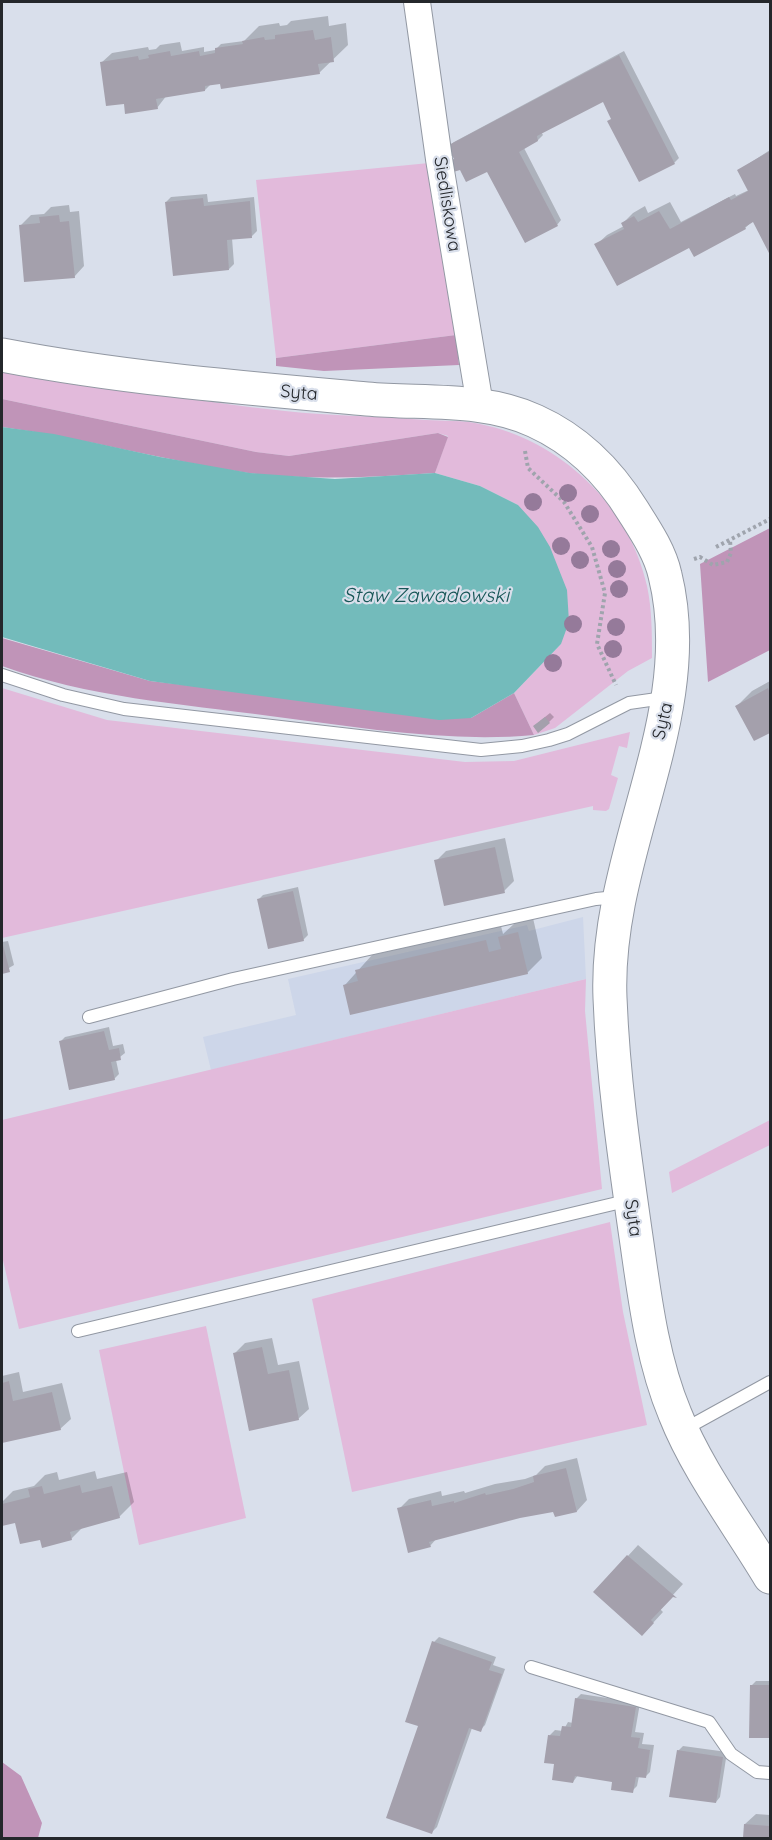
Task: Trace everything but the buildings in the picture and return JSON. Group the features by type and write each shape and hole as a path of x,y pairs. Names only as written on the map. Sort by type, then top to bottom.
{"street":[{"name":"Siedliskowa","path":"417,2 439,159 480,405"},
{"name":"Syta","path":"2,356 44,364 210,385 392,401 480,405 537,422 584,450 618,488 647,533 664,571 674,623 673,664 668,698 617,897 611,947 610,993 614,1063 631,1200 655,1345 670,1400 682,1430 771,1577"}],"lane":[{"path":"2,675 63,695 123,709 481,750 522,746 549,740 568,734 628,703 668,698"},
{"path":"88,1017 233,980 585,901 617,897"},
{"path":"78,1331 631,1200"},
{"path":"682,1430 771,1382"},
{"path":"531,1667 709,1722 731,1754 757,1772 771,1773"}],"path":[{"path":"525,447 528,468 564,502 592,547 605,593 597,644 614,681"},
{"path":"716,547 771,519"},
{"path":"685,563 700,557 713,565 727,562 731,554 730,540"}],"shaded area":[{"path":"429,163 456,335 276,358 256,180"},
{"path":"456,335 459,365 324,371 276,366 276,358"},
{"path":"2,368 249,407 320,414 467,422 509,432 564,461 608,504 625,529 638,557 647,586 651,613 652,658 628,671 555,728 534,735 514,693 561,644 518,505 480,486 435,473 448,436 438,433 289,456 256,452 2,399"},
{"path":"2,399 256,452 289,456 438,433 448,437 435,473 342,478 248,473 2,427"},
{"path":"770,528 770,650 708,682 700,564"},
{"path":"2,638 150,681 471,718 514,693 534,735 468,737 402,733 101,692 34,677 2,666"},
{"path":"2,688 107,720 465,762 514,761 630,732 627,748 619,746 611,775 618,778 609,809 606,811 593,810 593,806 2,938"},
{"path":"583,917 586,979 211,1070 203,1037 296,1015 288,979 527,925 529,931"},
{"path":"586,979 585,1011 602,1189 19,1329 2,1256 2,1120"},
{"path":"770,1120 770,1145 672,1193 669,1172"},
{"path":"610,1222 623,1312 647,1425 352,1492 312,1299"},
{"path":"206,1326 246,1518 139,1545 99,1350"},
{"path":"2,1762 21,1776 42,1823 38,1838 2,1838"}],"water":[{"name":"Staw Zawadowski","path":"2,427 54,434 160,457 250,473 335,479 435,473 480,486 518,505 538,527 550,547 567,590 569,622 561,644 514,693 471,718 439,720 150,681 2,637"}]}
